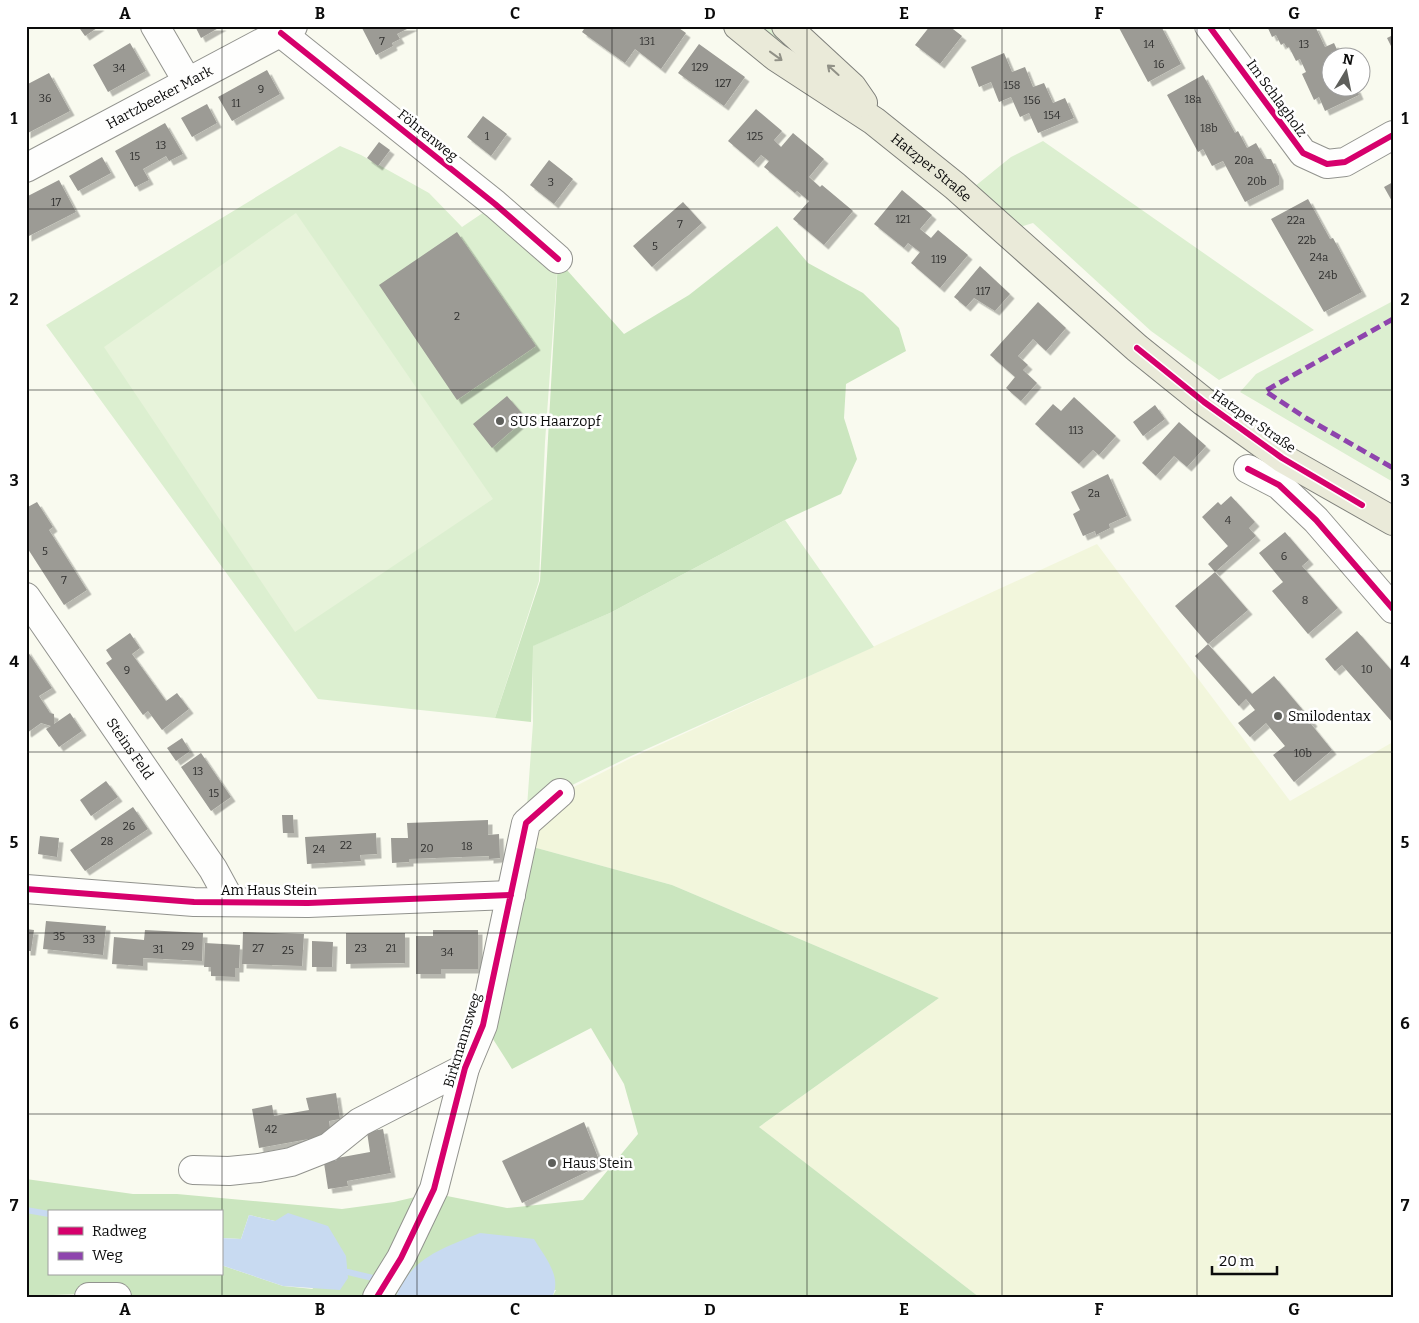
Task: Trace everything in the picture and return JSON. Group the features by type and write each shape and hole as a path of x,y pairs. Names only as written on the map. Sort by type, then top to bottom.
{"main road":[{"name":"Hatzper Straße","path":"738,26 776,57 874,121 955,186 1137,348 1204,402 1282,458 1393,521"},
{"name":"Hatzper Straße","path":"786,26 852,87 874,121"}],"street":[{"path":"155,26 187,81"},
{"name":"Im Schlagholz","path":"1210,26 1302,153 1327,164 1345,162 1393,135"},
{"name":"Hartzbeeker Mark","path":"26,168 187,81 287,30"},
{"name":"Föhrenweg","path":"287,30 558,259"},
{"path":"1248,469 1278,486 1316,520 1393,608"},
{"name":"Steins Feld","path":"26,597 213,869 230,902"},
{"name":"Birkmannsweg","path":"377,1297 405,1249 434,1189 465,1068 483,1025 526,822 560,793"},
{"name":"Am Haus Stein","path":"26,888 131,898 308,904 511,895"},
{"name":"Birkmannsweg","path":"192,1170 244,1170 298,1159 329,1147 360,1122 465,1068"},
{"path":"89,1297 116,1297"}],"green space":[{"path":"758,26 773,26 802,58"},
{"path":"1043,141 1314,330 1219,380 1151,331 1033,223 1020,227 974,187 1011,157"},
{"path":"340,146 361,155 429,193 462,227 493,206 558,259 545,442 539,581 495,718 318,699 46,325"},
{"path":"296,213 493,499 295,632 104,347"},
{"path":"777,226 808,263 863,293 899,328 906,351 846,384 844,418 857,459 841,494 785,520 610,613 533,646 531,722 495,718 540,581 558,260 624,334 689,295"},
{"path":"1393,301 1393,482 1240,392 1256,374"},
{"path":"785,520 874,647 631,756 558,792 526,821 533,723 532,646 610,613"},
{"path":"1097,544 1290,801 1393,742 1393,1297 979,1297 759,1127 939,998 672,885 522,844 560,794 631,758"},
{"path":"522,844 672,885 939,998 759,1127 979,1297 552,1297 556,1290 401,1284 396,1297 129,1297 107,1293 26,1296 26,1179 133,1194 177,1194 342,1209 394,1202 432,1193 507,1208 583,1200 638,1134 624,1084 591,1028 512,1069 484,1025"}],"water":[{"path":"288,1213 328,1226 346,1256 348,1278 340,1290 283,1286 222,1265 222,1238 241,1239 249,1215 275,1221"},
{"path":"480,1233 534,1239 554,1274 555,1289 552,1297 396,1297 402,1283 420,1263 442,1249"}],"building":[{"path":"78,26 100,26 85,36"},
{"path":"195,26 222,26 201,38"},
{"path":"361,26 413,26 397,34 400,39 392,43 393,46 376,55"},
{"path":"586,26 676,26 686,33 661,69 635,49 625,63 582,32"},
{"path":"930,26 949,26 962,36 940,64 915,45"},
{"path":"1118,26 1161,26 1181,64 1148,82"},
{"path":"1267,26 1315,26 1325,47 1334,43 1336,48 1322,48 1322,98 1353,98 1325,111 1319,97 1314,100 1302,74 1306,72 1300,59 1296,61 1289,47 1287,48 1284,43 1281,45 1276,35 1272,37"},
{"path":"1393,35 1393,50 1387,38"},
{"path":"130,43 146,71 108,92 93,65"},
{"path":"699,44 745,77 724,106 678,73"},
{"path":"1004,53 1012,72 1025,67 1033,87 1044,83 1053,103 1065,98 1074,118 1038,133 1029,113 1020,117 1011,97 999,102 991,82 979,87 971,67"},
{"path":"267,70 280,94 232,121 218,97"},
{"path":"49,73 70,111 26,134 26,85"},
{"path":"1203,75 1235,133 1238,131 1247,148 1256,143 1265,159 1271,159 1279,176 1279,185 1245,202 1223,161 1212,166 1203,149 1198,152 1167,95"},
{"path":"207,104 217,123 192,137 181,118"},
{"path":"756,109 782,131 774,140 781,147 793,133 824,159 809,177 820,187 822,185 853,211 824,245 793,219 809,201 797,191 795,193 764,167 769,161 761,155 754,163 728,141"},
{"path":"483,116 507,134 491,156 467,137"},
{"path":"165,123 183,154 169,161 166,156 143,169 149,180 135,187 115,151"},
{"path":"379,142 390,150 378,166 367,158"},
{"path":"102,157 111,173 78,191 69,176"},
{"path":"549,160 573,179 554,204 530,185"},
{"path":"59,180 76,212 27,237 26,197"},
{"path":"1393,182 1393,203 1384,187"},
{"path":"902,190 932,215 920,229 931,238 938,230 968,255 940,288 911,263 920,252 908,243 904,248 874,224"},
{"path":"1308,199 1330,239 1333,238 1362,292 1324,312 1271,219"},
{"path":"683,202 702,223 652,267 633,246"},
{"path":"457,232 536,346 457,400 379,285"},
{"path":"980,266 1010,294 995,311 974,298 966,307 954,297"},
{"path":"1038,302 1066,328 1046,351 1033,339 1018,356 1028,365 1023,370 1037,383 1021,401 1006,388 1015,377 990,355"},
{"name":"SUS Haarzopf","path":"507,396 526,418 492,448 473,424"},
{"path":"1074,397 1116,436 1099,455 1093,450 1079,464 1035,424 1053,404 1061,411"},
{"path":"1155,405 1165,419 1143,436 1133,422"},
{"path":"1179,422 1206,446 1187,467 1174,456 1156,476 1142,463"},
{"path":"1108,474 1127,516 1109,524 1110,528 1096,535 1095,531 1083,536 1073,514 1080,510 1071,492"},
{"path":"1231,496 1255,522 1249,528 1256,536 1215,572 1208,564 1228,546 1202,517 1218,502 1221,505"},
{"path":"37,502 53,527 49,530 87,590 64,605 26,546 29,542 26,538 26,508"},
{"path":"1285,532 1309,560 1302,566 1338,608 1308,634 1272,591 1283,582 1259,553"},
{"path":"1215,572 1248,610 1208,644 1175,606"},
{"path":"1357,631 1393,672 1393,723 1342,665 1335,671 1325,659"},
{"path":"130,633 140,648 132,654 166,701 177,693 189,709 162,730 148,711 143,715 106,663 112,659 106,650"},
{"path":"1208,644 1252,694 1274,676 1313,722 1311,724 1332,750 1294,782 1273,755 1285,746 1266,723 1250,737 1238,723 1255,710 1246,699 1239,706 1195,656"},
{"path":"26,649 52,688 39,696 50,713 54,714 54,724 70,713 82,731 59,747 46,729 51,726 41,723 27,733 26,731"},
{"path":"182,738 190,751 176,761 167,748"},
{"path":"201,753 231,797 211,811 181,767"},
{"path":"106,781 118,797 91,816 80,800"},
{"path":"133,807 148,829 85,871 70,850"},
{"path":"282,815 293,815 294,833 283,833"},
{"path":"488,820 488,835 499,834 500,858 489,859 489,856 409,859 409,862 392,863 391,838 408,838 407,823"},
{"path":"376,833 377,854 360,855 361,861 307,864 305,837"},
{"path":"40,836 59,838 57,857 38,854"},
{"path":"46,921 106,926 103,955 43,949"},
{"path":"26,929 34,930 31,951 26,951"},
{"path":"145,930 203,933 202,961 143,958 143,966 112,964 114,937 144,940"},
{"path":"433,930 478,930 478,969 441,969 441,974 416,974 416,936 433,936"},
{"path":"243,932 304,934 302,966 242,964"},
{"path":"346,933 405,933 405,963 346,964"},
{"path":"312,941 333,942 332,967 312,967"},
{"path":"205,943 240,945 239,968 235,968 235,977 211,976 211,967 204,967"},
{"path":"336,1093 340,1119 329,1121 331,1135 259,1148 252,1109 272,1105 274,1116 309,1110 306,1098"},
{"name":"Haus Stein","path":"584,1122 601,1165 522,1203 502,1161"},
{"path":"383,1129 391,1173 347,1181 348,1186 328,1189 324,1163 337,1160 337,1158 370,1152 367,1132"}],"waterway":[{"path":"26,1210 48,1214"},
{"path":"348,1272 377,1279"}],"marked path":[{"path":"1393,319 1265,391 1306,418 1393,468"}],"cycle path":[{"path":"1209,26 1303,153 1327,164 1345,162 1393,135"},
{"path":"281,33 495,204 558,259"},
{"path":"1137,348 1204,402 1282,458 1362,505"},
{"path":"1248,469 1279,485 1316,520 1393,609"},
{"path":"377,1297 401,1258 434,1189 465,1068 483,1025 526,823 560,793"},
{"path":"26,889 194,902 308,903 511,895"}],"place":[{"name":"SUS Haarzopf","path":"500,421"},
{"name":"Smilodentax","path":"1278,716"},
{"name":"Haus Stein","path":"552,1163"}]}
